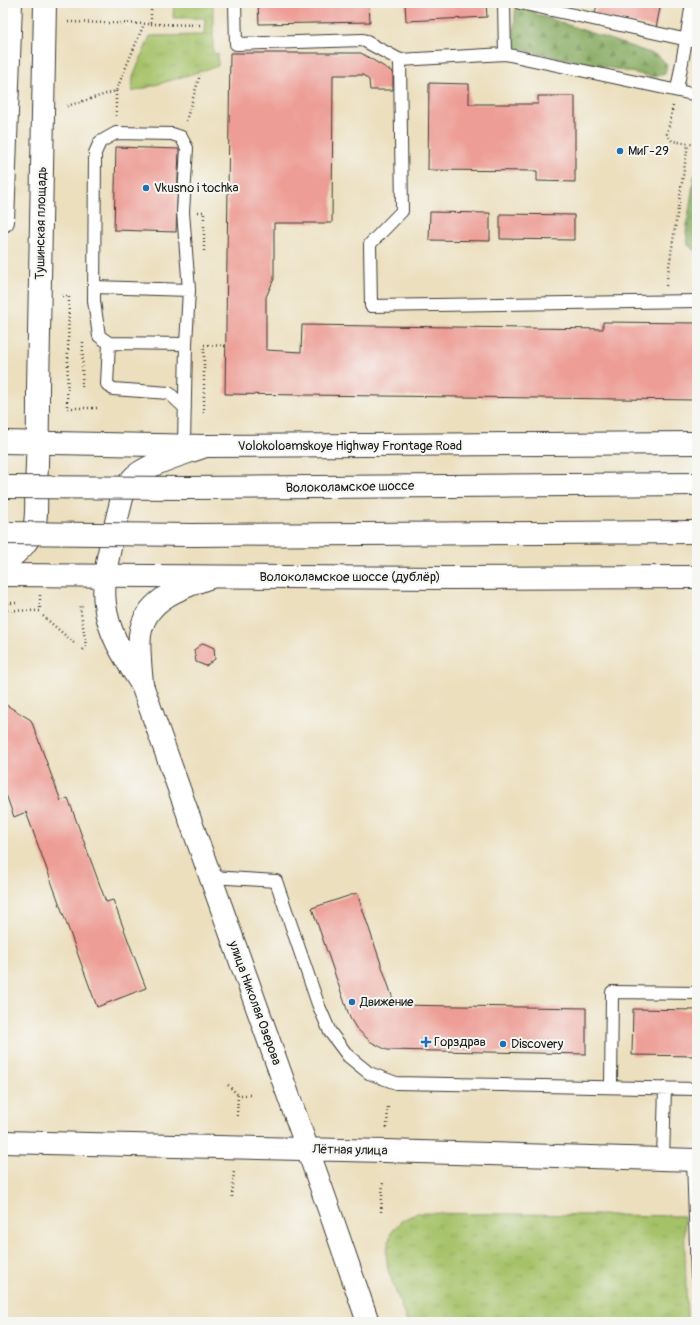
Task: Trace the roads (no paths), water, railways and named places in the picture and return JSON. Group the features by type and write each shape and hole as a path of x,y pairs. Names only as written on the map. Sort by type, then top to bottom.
{"street":[{"path":"3,221 11,3"},
{"name":"Тушинская площадь","path":"3,562 21,548 30,536 35,523 38,442 45,3"},
{"name":"Volokoloamskoye Highway Frontage Road","path":"3,442 195,446 697,443"},
{"name":"улица Николая Озерова","path":"195,446 140,473 131,480 125,490 105,576 104,604 114,638 123,656 142,684 368,1322"},
{"name":"Волоколамское шоссе","path":"3,487 196,488 697,484"},
{"path":"3,534 201,535 697,532"},
{"name":"Волоколамское шоссе (дублёр)","path":"3,575 447,578 697,577"},
{"name":"улица Николая Озерова","path":"142,684 140,636 142,626 152,608 164,596 214,576"},
{"name":"Лётная улица","path":"3,1142 695,1160"}],"lane":[{"path":"235,3 236,44 363,40 400,60 505,54 697,94"},
{"path":"504,3 505,54"},
{"path":"520,3 692,41"},
{"path":"677,90 692,41 692,3"},
{"path":"400,60 402,211 370,244 371,306 697,301"},
{"path":"186,344 109,343 99,336 94,301 94,153 100,142 116,133 172,134 181,137 187,148 183,212 189,290 185,408 195,446"},
{"path":"94,288 189,290"},
{"path":"109,343 107,384 113,389 169,393 185,408"},
{"path":"210,878 276,882 318,1004 330,1032 348,1056 369,1073 396,1083 697,1089"},
{"path":"610,1087 612,992 697,994"},
{"path":"663,1159 665,1088"},
{"path":"695,1160 697,1276"}],"place":[{"name":"МиГ-29","path":"620,151"},
{"name":"Vkusno i tochka","path":"146,188"},
{"name":"Движение","path":"352,1002"},
{"name":"Горздрав","path":"426,1042"},
{"name":"Discovery","path":"503,1044"}]}
